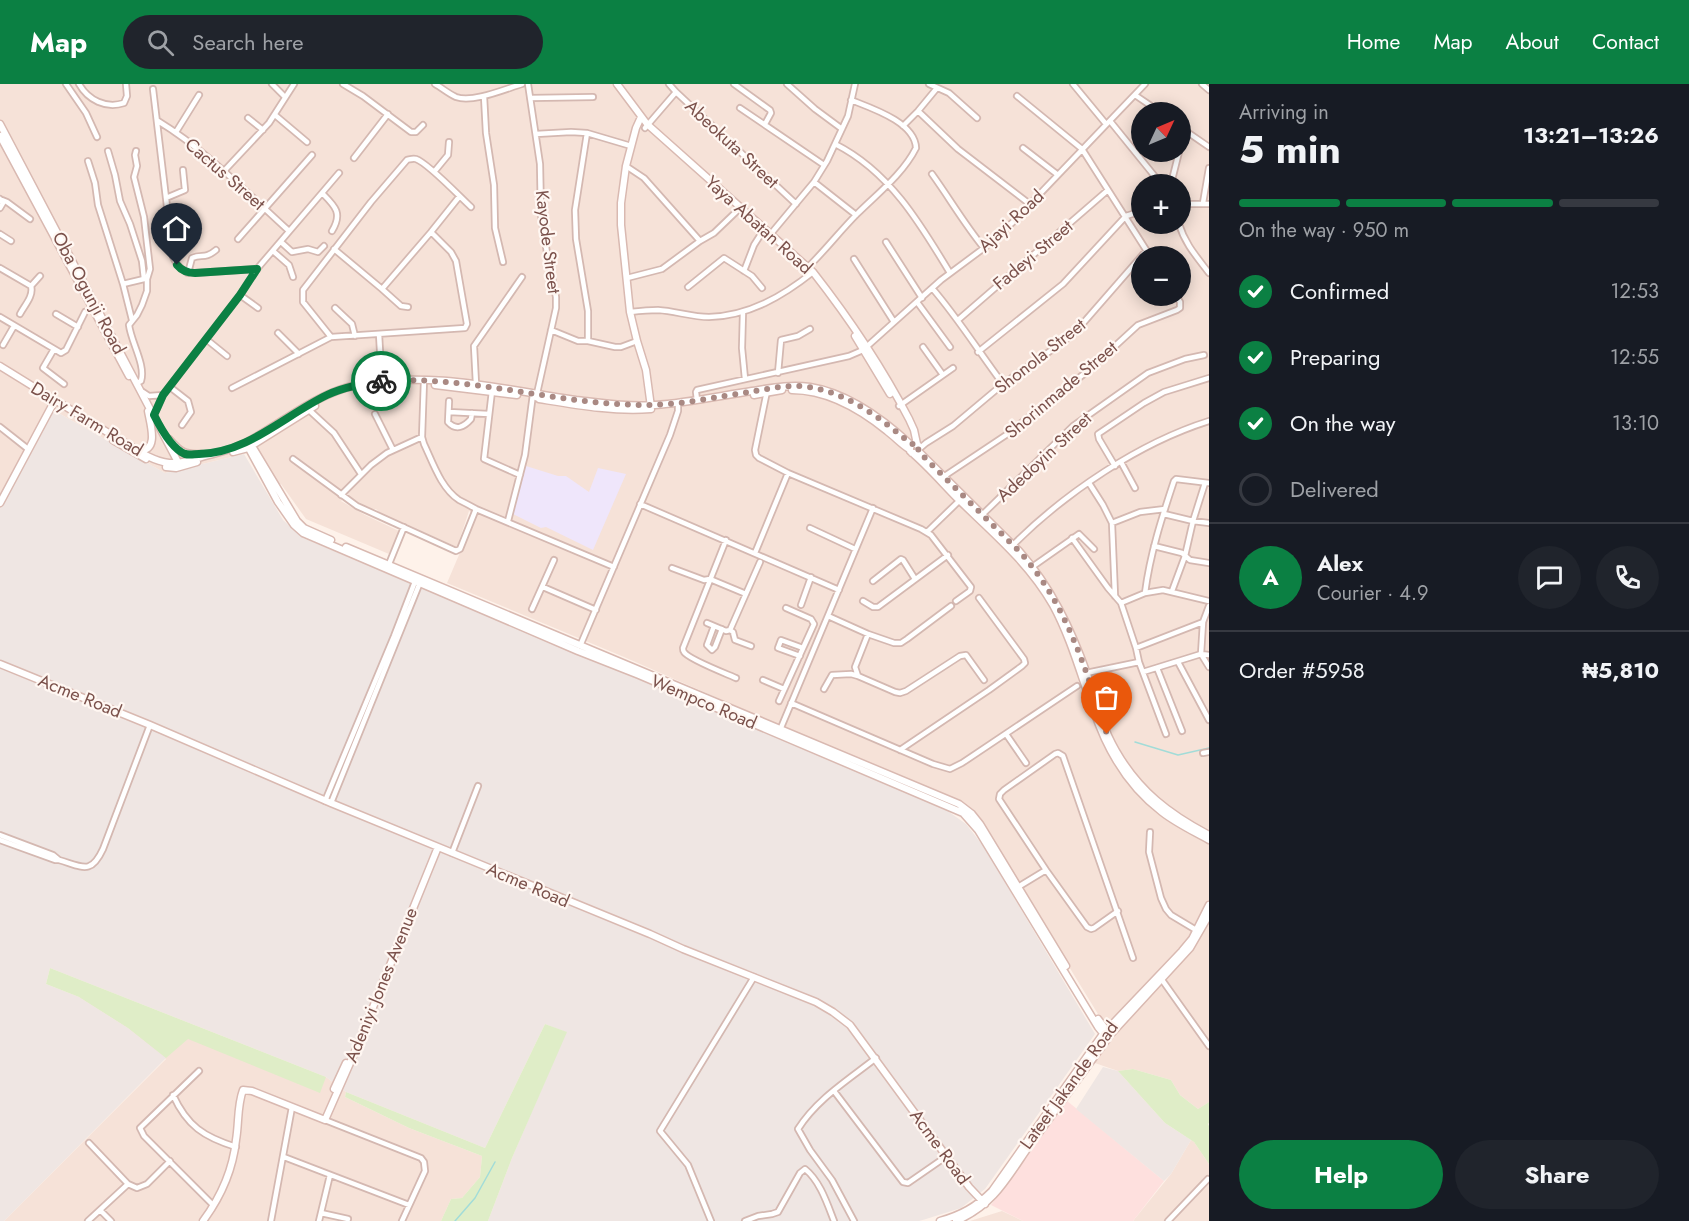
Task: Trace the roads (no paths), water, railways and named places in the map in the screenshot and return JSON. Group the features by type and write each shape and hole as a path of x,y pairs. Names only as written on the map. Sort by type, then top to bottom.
{"main road":[{"name":"Yaya Abatan Road","path":"615,84 646,126 738,210 770,235"},
{"path":"640,119 626,166 621,203 621,225 630,312 646,370 651,407"},
{"name":"Oba Ogunji Road","path":"0,124 3,140 163,432 177,465"},
{"name":"Yaya Abatan Road","path":"646,126 809,270 865,349 881,381 900,406 915,447"},
{"name":"Dairy Farm Road","path":"0,368 151,458 177,465"},
{"path":"177,465 249,444 298,410 326,395 356,385 424,382 476,384 535,396"},
{"path":"424,382 606,404 651,407 796,386 808,386 833,393 853,402 915,447 1032,567 1060,613 1086,673 1107,734 1131,774 1164,808 1209,835"},
{"path":"177,465 249,444 308,409 348,391 382,383"},
{"name":"Oba Ogunji Road","path":"135,384 141,391 177,465"},
{"path":"679,404 767,391"},
{"path":"0,500 54,401"},
{"name":"Dairy Farm Road","path":"54,401 134,453 163,466 177,465"},
{"path":"138,450 143,451 151,445 153,438 151,413"},
{"path":"163,432 185,454 210,454"},
{"name":"Wempco Road","path":"249,444 290,512 304,528 389,564 418,579"},
{"name":"Wempco Road","path":"249,444 278,502 294,525 303,533 418,579 639,675 779,731 963,813 995,852 1018,887 1107,1034"},
{"path":"915,447 960,500 1024,564 1060,613 1103,736 1119,765 1142,795 1161,812 1209,840"},
{"name":"Acme Road","path":"0,664 150,724 328,802 691,953 816,1002 850,1025 969,1187 984,1202"},
{"name":"Adeniyi Jones Avenue","path":"323,1120 354,1054 436,846"},
{"name":"Wempco Road","path":"995,852 1107,1034"},
{"name":"Lateef Jakande Road","path":"941,1221 955,1217 984,1202 1107,1034 1182,951 1197,930 1209,905"},
{"name":"Lateef Jakande Road","path":"1107,1034 1113,1023 1190,948 1209,915"},
{"path":"1100,1022 1113,1023"},
{"path":"203,1221 223,1188 236,1147 239,1101 243,1090 252,1091 323,1120"},
{"path":"969,1187 977,1207"},
{"name":"Lateef Jakande Road","path":"957,1221 973,1214 977,1207"}],"street":[{"path":"66,84 86,112 97,137"},
{"path":"79,84 85,94 95,100 117,105 124,103 128,96 126,84"},
{"path":"272,84 285,97"},
{"path":"225,170 275,115 294,84"},
{"path":"343,84 411,132 416,132 423,125"},
{"path":"435,84 455,97 467,98 484,96 522,84"},
{"name":"Kayode Street","path":"508,521 525,455 535,396 556,308 541,215 540,164 528,84"},
{"name":"Abeokuta Street","path":"669,84 795,204"},
{"path":"734,84 770,110 771,113 765,124"},
{"path":"788,84 842,129"},
{"path":"770,235 814,182 824,165 848,116 855,84"},
{"path":"929,84 956,98 977,118"},
{"path":"1073,84 1131,148"},
{"name":"Ajayi Road","path":"865,349 932,288 984,249 1031,205 1145,84"},
{"path":"1202,84 1209,90"},
{"path":"903,126 937,88"},
{"path":"153,89 173,257 181,270 188,273 257,269"},
{"path":"646,126 675,92"},
{"path":"1135,94 1146,102"},
{"path":"176,132 199,95"},
{"path":"484,96 486,133 494,185 495,228 503,262"},
{"path":"1017,96 1082,149 1143,246"},
{"path":"530,98 593,97"},
{"path":"630,312 657,310 708,317 743,312 783,294 809,270 856,215 907,163 916,148 915,140 903,126 882,113 851,100"},
{"path":"740,108 824,165"},
{"path":"918,111 958,149 1031,205"},
{"path":"354,158 388,114"},
{"path":"275,115 307,142"},
{"path":"248,118 263,129"},
{"name":"Cactus Street","path":"158,122 176,132 225,170 289,231"},
{"path":"536,134 571,132 587,134 631,146"},
{"path":"587,134 575,210 576,239 588,311 588,341"},
{"path":"1191,135 1209,147"},
{"path":"434,172 448,155 449,142"},
{"path":"835,144 862,160 900,196 950,273"},
{"path":"1023,147 1058,175"},
{"path":"108,151 120,201 142,261 147,291 129,327 143,376 141,381 135,384"},
{"path":"136,151 137,166 134,177 144,218 150,269 145,279"},
{"path":"238,239 312,155"},
{"path":"331,337 303,302 304,287 407,160 418,159 471,207"},
{"path":"88,161 95,183 98,205 132,320"},
{"path":"1143,162 1153,174"},
{"path":"626,166 644,178 700,241"},
{"path":"1206,204 1209,168"},
{"path":"166,198 185,190 183,170"},
{"path":"151,413 257,269 339,173"},
{"path":"932,174 984,249"},
{"path":"814,182 856,215"},
{"name":"Fadeyi Street","path":"958,320 1108,190"},
{"path":"322,194 337,212 337,223 332,231"},
{"path":"381,289 459,196"},
{"path":"0,208 3,203 1,200 30,219"},
{"path":"627,278 662,269 714,233 738,210"},
{"path":"978,352 1063,284 1125,216 1131,214"},
{"path":"744,271 754,245 763,231"},
{"path":"232,388 331,337 446,329 462,330 466,327 456,261 451,252 431,232"},
{"path":"0,234 11,241"},
{"path":"1183,234 1193,254 1209,273"},
{"path":"281,242 292,252 308,249 318,252 324,246"},
{"path":"886,242 922,298"},
{"path":"334,249 400,306 408,307"},
{"path":"188,273 194,256 207,256 216,250"},
{"path":"273,251 289,265 293,278"},
{"path":"688,287 723,258 752,276 762,288"},
{"path":"854,259 894,322"},
{"path":"0,268 31,286 33,290 20,314"},
{"name":"Shonola Street","path":"915,447 926,443 953,426 1003,384 1063,342 1131,272"},
{"path":"31,286 40,276"},
{"path":"476,384 473,349 522,277"},
{"path":"123,284 145,279"},
{"path":"932,288 958,320 978,352 1003,384"},
{"path":"240,295 258,308"},
{"path":"917,302 950,347"},
{"name":"Shorinmade Street","path":"943,477 1006,435 1089,370 1138,325 1168,314 1180,306"},
{"path":"335,308 352,324 355,336"},
{"path":"0,317 61,353 64,352 85,312"},
{"path":"743,312 742,348 745,379"},
{"path":"56,314 78,327"},
{"path":"3,345 14,326"},
{"path":"778,373 781,340 798,336 810,329"},
{"path":"551,330 570,339 621,347 637,341"},
{"path":"278,333 299,354"},
{"path":"379,334 382,383"},
{"path":"206,339 227,356"},
{"path":"923,346 943,375"},
{"path":"54,349 43,369 64,384"},
{"path":"697,400 697,390 849,356 865,349"},
{"name":"Adedoyin Street","path":"982,515 1086,415 1148,373 1185,359 1204,355"},
{"path":"900,406 953,368"},
{"path":"1115,466 1098,434 1164,392 1209,378"},
{"path":"424,382 422,436 424,444 445,485 459,500 614,567"},
{"path":"170,387 188,401 191,412 182,425"},
{"path":"141,391 149,396 163,395"},
{"path":"492,391 484,459 520,475"},
{"path":"767,391 755,450 759,458 927,532 948,555 971,587 970,591 956,601"},
{"path":"449,401 448,422 454,427 459,428 468,422 472,413"},
{"path":"579,648 670,435 679,404"},
{"path":"308,409 334,433 361,474"},
{"path":"449,412 489,414"},
{"path":"375,414 393,450"},
{"path":"1013,545 1063,501 1131,454 1170,435 1209,421"},
{"path":"0,428 28,449"},
{"path":"341,495 371,465 393,450 422,436"},
{"path":"293,459 357,506 458,551 476,509"},
{"path":"1121,462 1135,488"},
{"path":"755,553 788,472"},
{"path":"1145,593 1154,546 1174,481 1207,483 1172,591"},
{"path":"1089,483 1112,523 1115,596"},
{"path":"927,532 960,500"},
{"path":"640,504 839,590"},
{"path":"779,731 873,508"},
{"path":"1112,523 1140,512 1164,511 1193,521 1209,523"},
{"path":"389,564 404,527"},
{"path":"810,528 855,549"},
{"path":"1032,567 1077,535 1080,535 1094,549"},
{"path":"1072,538 1121,603 1137,648 1139,662 1166,734"},
{"path":"726,540 683,651 736,678"},
{"path":"1154,546 1182,554 1190,560 1209,563"},
{"path":"862,601 873,607 878,606 948,555"},
{"path":"873,581 901,559 915,579"},
{"path":"532,609 554,560"},
{"path":"730,630 760,562"},
{"path":"672,568 704,580 710,579 746,594"},
{"path":"801,604 811,577"},
{"path":"328,802 418,579"},
{"path":"543,587 596,610"},
{"path":"1121,603 1155,590 1172,591 1209,601"},
{"path":"900,750 989,690 1024,663 1024,659 979,598"},
{"path":"828,616 894,644 901,643 951,606"},
{"path":"1209,606 1203,622 1202,654 1209,667"},
{"path":"779,701 814,624 813,621 786,608"},
{"path":"1137,648 1203,622"},
{"path":"707,623 730,630 735,640 751,646"},
{"path":"714,626 707,645 711,650 715,647 723,629"},
{"path":"858,676 855,667 868,634"},
{"path":"801,652 810,657"},
{"path":"1143,672 1202,654 1209,655"},
{"path":"824,689 832,675 851,674 900,693 963,655 984,680"},
{"path":"1086,673 1139,662"},
{"path":"1178,662 1209,720"},
{"path":"1157,668 1182,731"},
{"path":"763,680 784,689"},
{"path":"791,703 950,769 1077,686"},
{"path":"0,835 56,860 85,868 94,864 99,857 150,724"},
{"path":"1006,734 1026,764"},
{"path":"1118,911 1094,928 1088,927 1046,870 999,799 1004,790 1055,754 1063,756 1118,911 1132,958"},
{"path":"452,853 478,786"},
{"path":"1150,832 1149,852 1166,909 1171,915 1197,930"},
{"path":"0,840 39,852"},
{"path":"1018,887 1046,870"},
{"path":"711,1221 688,1166 660,1131 754,977"},
{"path":"1160,977 1209,1046"},
{"path":"854,1221 832,1180 798,1129 812,1110 876,1058"},
{"path":"199,1071 140,1128 144,1136 213,1205"},
{"path":"834,1091 903,1182 908,1184 947,1156"},
{"path":"173,1095 182,1114 194,1127 216,1140 236,1147"},
{"path":"271,1221 292,1107"},
{"path":"323,1120 421,1158 425,1171 402,1221"},
{"path":"89,1143 128,1184 137,1188 147,1185 170,1161"},
{"path":"284,1156 409,1205"},
{"path":"745,1221 778,1212 800,1173 805,1169 810,1173 826,1199 834,1221"},
{"path":"319,1221 330,1174"},
{"path":"1170,1220 1208,1179"},
{"path":"88,1221 128,1184"},
{"path":"100,1210 111,1221"},
{"path":"321,1213 348,1219"}],"waterway":[{"path":"1135,742 1178,755 1209,748"},
{"path":"455,1221 475,1198 495,1162"}]}
